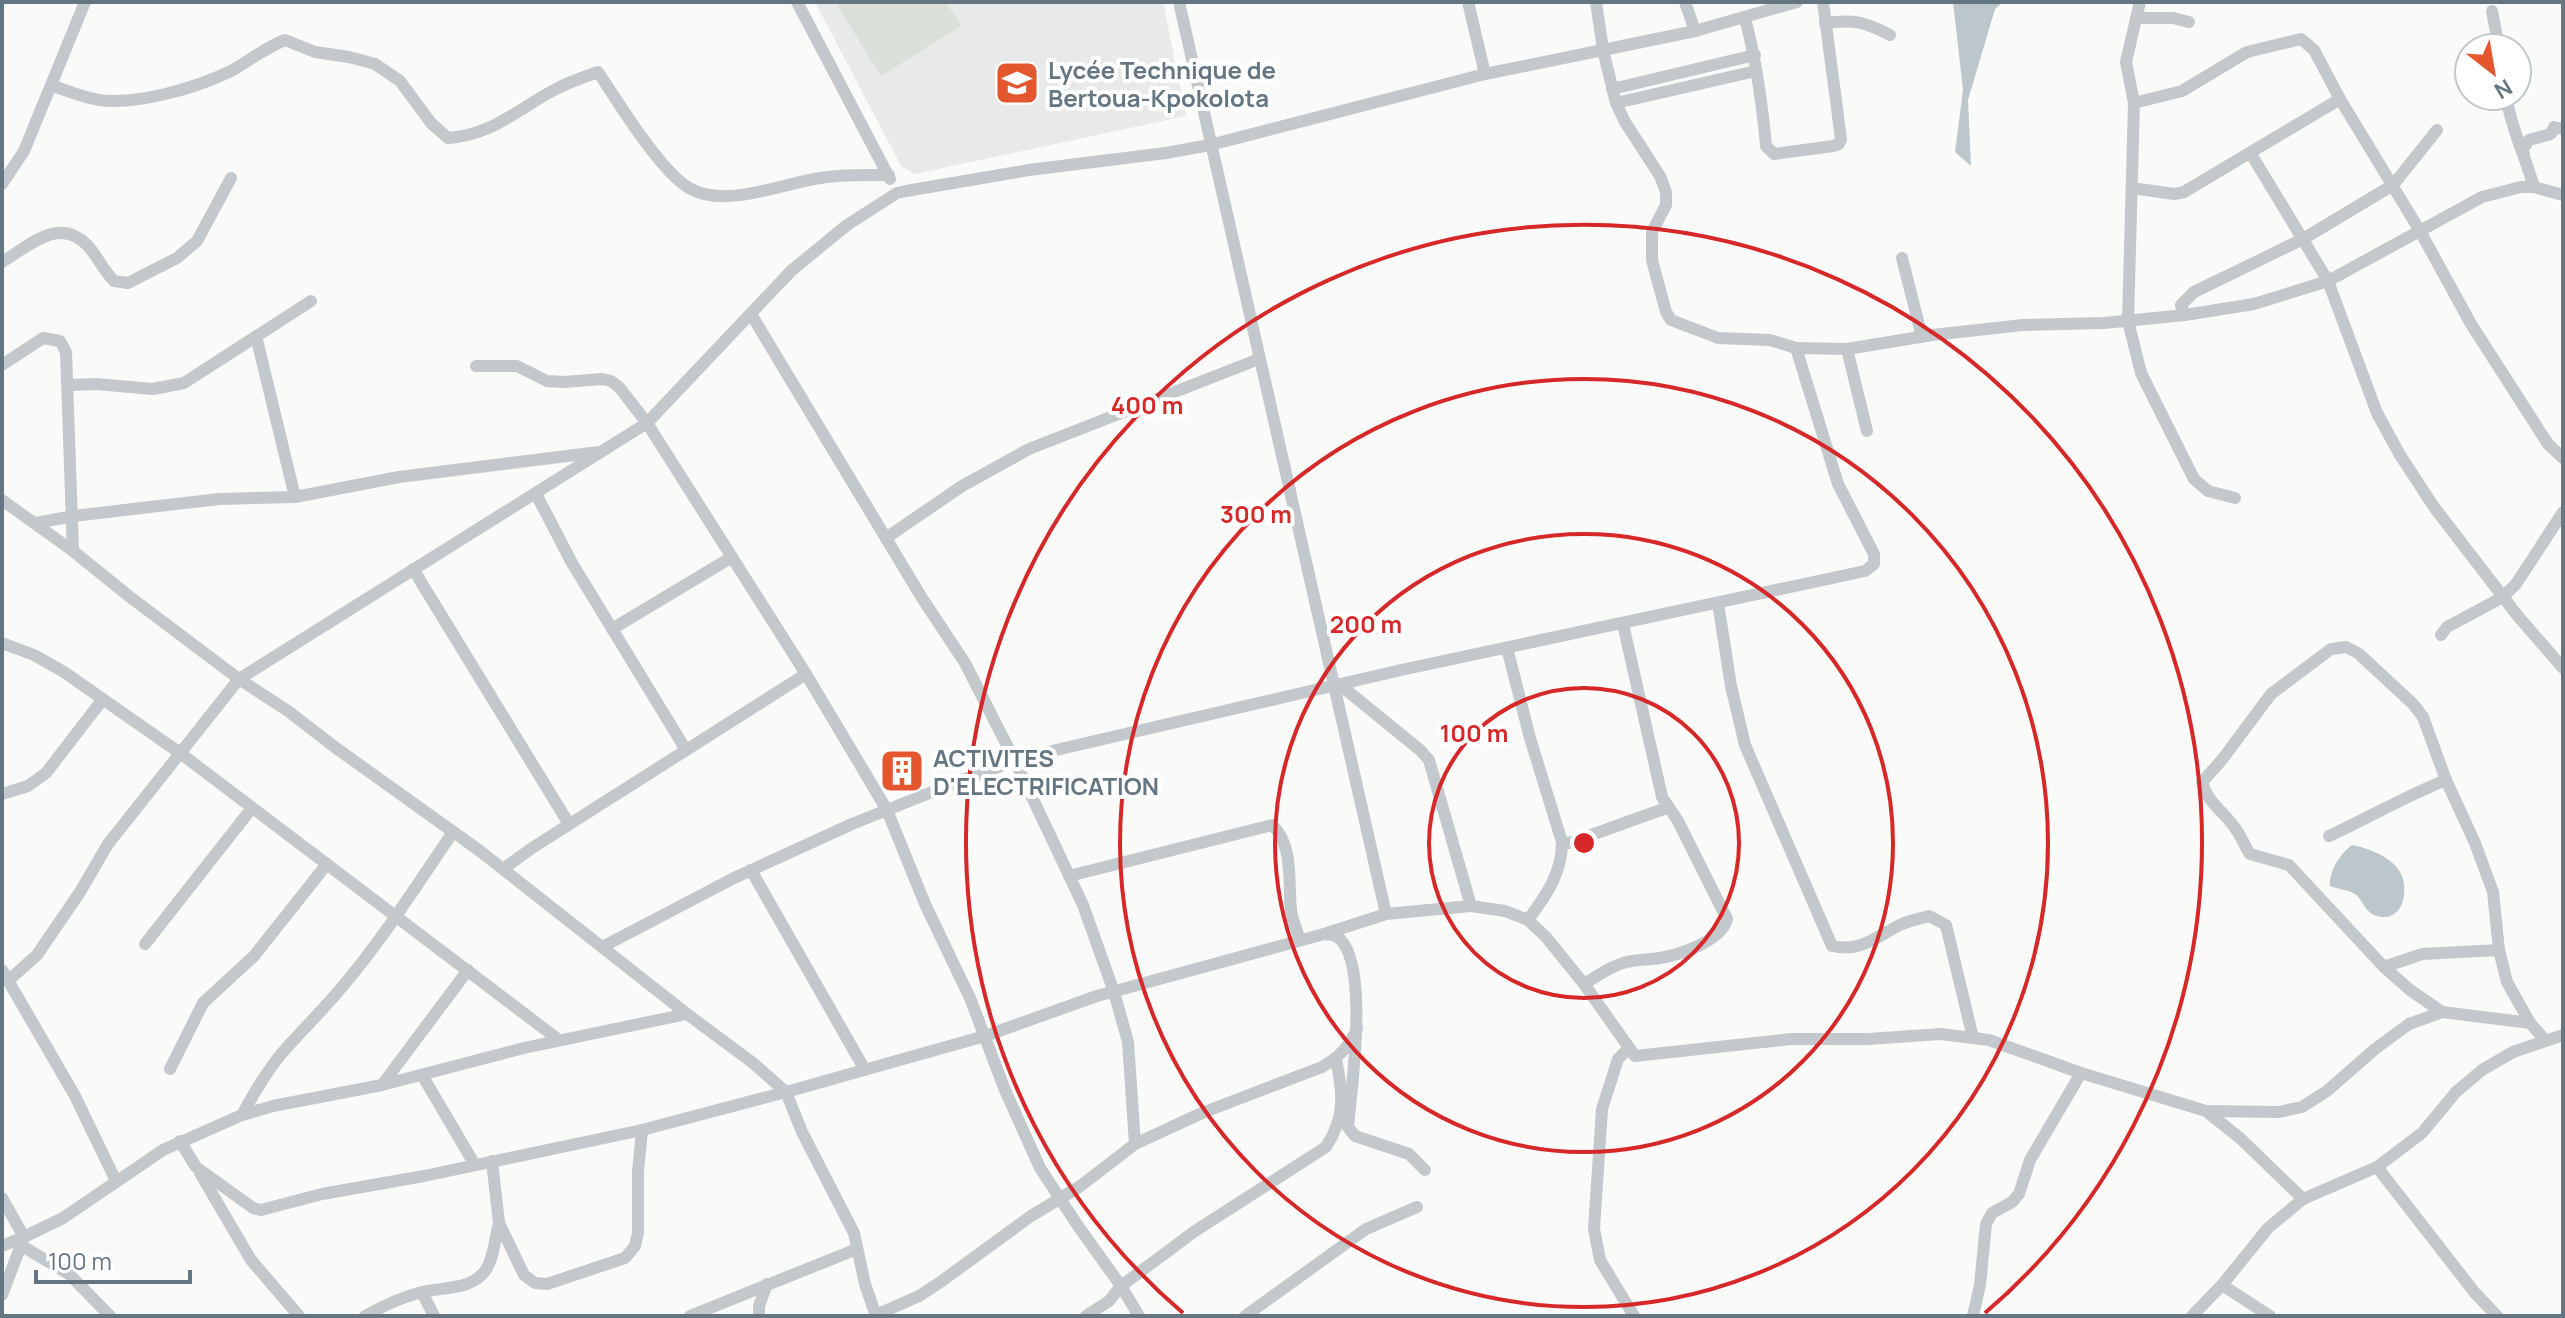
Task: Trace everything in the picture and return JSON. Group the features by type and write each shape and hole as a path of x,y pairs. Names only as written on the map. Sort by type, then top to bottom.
{"street":[{"path":"2,184 24,151 85,2"},
{"path":"797,2 897,193"},
{"path":"1179,2 1386,914"},
{"path":"1468,2 1485,74"},
{"path":"1596,2 1603,50 1616,103 1660,176 1666,192 1666,205 1652,232 1652,260 1666,312 1671,320 1718,338 1770,340 1796,348 1847,349 2023,325 2128,321 2254,304 2328,281 2482,197 2521,187 2534,187 2563,195"},
{"path":"1685,2 1695,31"},
{"path":"116,1181 75,1096 5,975 37,955 108,844 239,679 647,423 791,271 847,225 897,193 1029,170 1210,145 1485,74 1695,31 1797,2"},
{"path":"1745,18 1755,55 1769,152 1774,154 1839,144 1834,72 1823,2"},
{"path":"2140,2 2126,62 2134,103 2128,321 2135,360 2194,479 2208,491 2235,498"},
{"path":"2492,11 2496,32"},
{"path":"2136,18 2173,18 2189,22"},
{"path":"1825,23 1843,20 1870,24 1890,35"},
{"path":"2134,103 2182,91 2247,52 2301,39 2314,50 2471,324 2548,444 2563,458"},
{"path":"51,85 80,96 103,100 138,99 184,89 230,71 285,40 315,52 375,64 400,81 431,123 448,138 470,137 513,116 556,89 598,72 660,160 686,186 700,193 726,196 825,177 889,175"},
{"path":"1612,89 1755,55"},
{"path":"1616,103 1756,71"},
{"path":"2132,188 2174,194 2184,192 2340,99"},
{"path":"2510,112 2534,187"},
{"path":"2527,161 2522,150 2529,140 2551,134 2554,127 2563,129"},
{"path":"2185,315 2181,305 2194,292 2303,239 2393,185 2437,130"},
{"path":"2251,154 2328,281 2377,413 2392,441 2434,507 2503,597 2563,668"},
{"path":"2,262 50,233 61,230 87,245 114,281 128,283 177,258 197,241 231,178"},
{"path":"1902,258 1922,337"},
{"path":"69,385 168,388 184,383 311,301"},
{"path":"751,314 965,663 1083,905 1128,1042 1135,1144"},
{"path":"256,336 295,497"},
{"path":"2,365 43,338 60,341 66,352 73,551"},
{"path":"604,946 751,870 887,810 1015,761 1336,684 1865,571 1874,564 1874,554 1838,484 1796,348"},
{"path":"1847,349 1867,431"},
{"path":"886,538 962,486 1029,449 1259,359"},
{"path":"476,366 517,366 547,381 611,381 647,423 806,674 887,810 1040,1168 1139,1316"},
{"path":"36,523 219,499 295,497 399,477 603,452"},
{"path":"536,494 572,563 686,750"},
{"path":"2,500 239,679 288,711 503,869 786,1092 802,1132 854,1233 865,1284 876,1316 919,1296 1031,1216 1079,1187 1135,1144 1202,1113 1336,1059 1350,1045 1357,1029"},
{"path":"2441,635 2456,622 2503,597 2525,573 2563,512"},
{"path":"612,629 732,557"},
{"path":"413,569 569,824"},
{"path":"1718,603 1731,686 1745,745 1832,946 1847,949 1870,944 1902,924 1929,916 1946,925 1973,1038"},
{"path":"1584,984 1620,963 1658,959 1684,952 1718,934 1726,927 1727,919 1678,821 1662,797 1623,624"},
{"path":"2,643 34,655 64,672 180,753 559,1040"},
{"path":"2442,1012 2384,967 2289,865 2250,854 2237,830 2218,811 2202,787 2202,782 2271,694 2331,649 2346,647 2358,653 2423,717 2493,892 2499,950 2507,982 2530,1023 2545,1040"},
{"path":"1507,648 1530,738 1562,842 1562,858 1554,884 1528,920"},
{"path":"503,869 806,674"},
{"path":"1336,684 1429,760 1471,906"},
{"path":"2,794 28,786 46,773 103,699"},
{"path":"2329,836 2446,780"},
{"path":"1562,842 1569,843 1669,807"},
{"path":"145,944 252,808"},
{"path":"1069,876 1272,825 1277,829 1287,856 1291,913 1300,940"},
{"path":"242,1115 282,1054 316,1019 396,917 453,832"},
{"path":"170,1069 203,1003 254,956 327,864"},
{"path":"751,870 865,1070"},
{"path":"196,1167 253,1208 261,1210 322,1194 642,1130 985,1036 1114,992 1386,914 1471,906 1505,911 1528,920 1584,984 1635,1056 1791,1039 1868,1039 1941,1034 1989,1040 2081,1073 2206,1111 2279,1112 2302,1107 2327,1091 2409,1024 2442,1012 2530,1023"},
{"path":"1324,934 1335,936 1349,954 1357,1029 1348,1127 1355,1136 1409,1154 1425,1170"},
{"path":"2384,967 2422,954 2499,950"},
{"path":"382,1085 468,970"},
{"path":"2,1246 23,1242 163,1150 242,1115 382,1085 559,1040 687,1014"},
{"path":"2192,1316 2222,1285 2268,1228 2303,1199 2377,1167 2422,1133 2456,1092 2482,1070 2513,1052 2563,1035"},
{"path":"1629,1048 1618,1059 1602,1109 1594,1229 1600,1260 1634,1316"},
{"path":"1086,1316 1195,1231 1326,1147 1337,1130 1343,1089 1336,1059"},
{"path":"1971,1314 1980,1285 1986,1224 1992,1213 2012,1202 2019,1194 2030,1160 2081,1073"},
{"path":"422,1075 475,1165"},
{"path":"2206,1111 2241,1139 2303,1199"},
{"path":"492,1161 499,1223 524,1275 535,1283 547,1284 625,1258 635,1246 642,1130"},
{"path":"180,1141 251,1260 299,1316"},
{"path":"2377,1167 2475,1293 2497,1316"},
{"path":"2,1198 23,1242 69,1274 110,1316"},
{"path":"1245,1316 1366,1229 1417,1207"},
{"path":"365,1316 422,1292 462,1286 476,1280 487,1269 499,1223"},
{"path":"2,1295 23,1242"},
{"path":"690,1316 857,1249"},
{"path":"759,1316 759,1306 767,1284"},
{"path":"2222,1285 2270,1316"},
{"path":"422,1292 434,1316"}],"shaded area":[{"name":"Lycée Technique de Bertoua-Kpokolota","path":"815,2 1163,2 1186,116 915,174 901,166"},
{"path":"835,2 946,2 961,26 881,76"},
{"path":"1953,2 2003,2 1995,9 1968,100 1971,166 1955,152 1963,90"},
{"path":"2352,845 2386,858 2400,872 2404,896 2393,915 2377,916 2355,894 2330,886 2336,863"}],"place":[{"name":"Lycée Technique de Bertoua-Kpokolota","path":"1017,83"},
{"name":"ACTIVITES D'ELECTRIFICATION","path":"902,771"}]}
